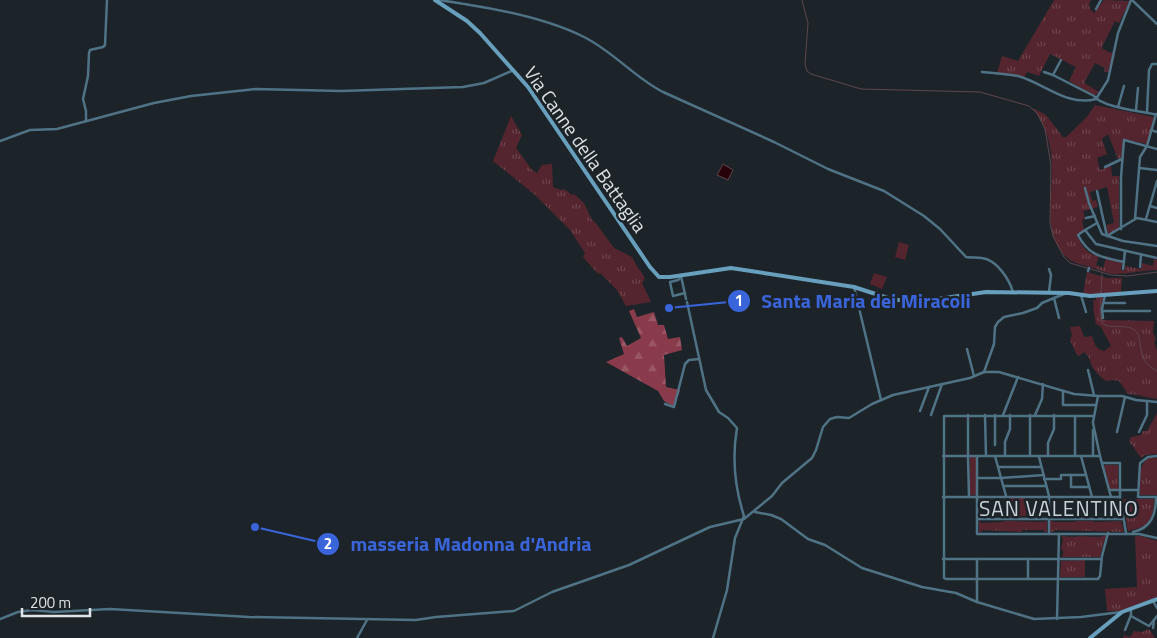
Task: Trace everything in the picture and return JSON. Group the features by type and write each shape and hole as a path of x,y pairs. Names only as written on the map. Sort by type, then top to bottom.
{"street":[{"path":"86,121 83,99 88,76 88,52 105,45 106,0"},
{"path":"437,0 526,17 564,28 584,37 622,61 653,87 890,195 940,229 966,257 985,258 992,263 1006,276 1013,293"},
{"name":"Via Canne della Battaglia","path":"437,0 473,26 515,70 541,103 650,267 659,277 681,276"},
{"path":"1096,9 1101,0"},
{"path":"982,72 1017,76 1043,86 1063,97 1090,101 1096,99 1108,80 1118,33 1131,0 1157,24"},
{"path":"1054,75 1061,60"},
{"path":"1147,112 1149,70 1156,64"},
{"path":"0,142 30,130 57,130 154,103 191,96 256,89 341,91 463,87 484,83 515,70"},
{"path":"1044,72 1054,75 1094,96 1096,99 1118,107 1156,115 1147,146 1140,157 1135,219"},
{"path":"1118,107 1124,86"},
{"path":"1136,110 1138,88"},
{"path":"1151,130 1157,132"},
{"path":"1121,229 1122,159 1125,139 1157,149"},
{"path":"1106,167 1122,159"},
{"path":"1139,168 1157,170"},
{"path":"1146,219 1157,184"},
{"path":"1085,188 1101,233 1137,244 1157,246"},
{"path":"1097,191 1106,236"},
{"path":"1153,196 1157,197"},
{"path":"1150,206 1157,208"},
{"path":"1086,218 1095,216"},
{"path":"1106,236 1121,229 1135,219 1140,218 1157,222"},
{"path":"1097,222 1078,235 1088,250 1093,254 1124,262"},
{"path":"1085,230 1096,244 1157,258"},
{"path":"1123,269 1125,251"},
{"path":"1140,267 1141,255"},
{"path":"685,293 674,296 670,282 678,280 681,276 731,268 854,287 891,299 906,301 986,292 1049,292 1105,295 1157,291"},
{"path":"1049,269 1051,275 1049,292"},
{"path":"681,276 703,382 709,398 719,412 737,428 734,449 736,478 744,519 735,538 727,590 713,638"},
{"path":"854,287 882,400"},
{"path":"984,372 994,344 995,327 998,322 1004,317 1037,308 1042,303 1069,293"},
{"path":"1081,295 1086,312"},
{"path":"1103,318 1102,312 1105,295"},
{"path":"1054,298 1059,318"},
{"path":"1103,302 1125,303"},
{"path":"1102,312 1150,311"},
{"path":"966,349 974,376"},
{"path":"665,404 674,407 685,364 689,360 699,359"},
{"path":"1088,370 1096,396 1093,423 1093,456"},
{"path":"0,618 32,610 54,612 110,609 249,617 416,620 514,611 552,592 630,565 710,527 744,519 772,496 782,483 812,458 826,422 837,417 849,418 893,395 984,372 1000,372 1074,394 1125,396 1136,400 1157,402"},
{"path":"1003,415 1018,377"},
{"path":"931,416 942,383"},
{"path":"1035,415 1042,399 1042,384"},
{"path":"920,412 929,387"},
{"path":"1063,390 1063,405 1096,405"},
{"path":"1117,432 1125,396"},
{"path":"1139,432 1147,415 1147,401"},
{"path":"968,415 969,496"},
{"path":"985,415 986,456"},
{"path":"995,415 995,445"},
{"path":"1005,456 1005,442 1010,429 1010,415"},
{"path":"1030,415 1030,456"},
{"path":"1048,456 1048,442 1054,429 1054,415"},
{"path":"1094,416 944,416 944,576 946,579 1098,579 1108,534"},
{"path":"1075,416 1075,456"},
{"path":"1093,423 1111,497"},
{"path":"943,456 1100,456"},
{"path":"977,456 977,534 1143,534 1157,538"},
{"path":"995,456 1006,496"},
{"path":"1038,456 1049,496 1049,534"},
{"path":"1081,456 1092,496"},
{"path":"1126,534 1142,530 1149,524 1155,513 1157,497 1138,497 1138,490 1140,463 1148,457 1157,456"},
{"path":"1102,463 1120,463 1120,497 1126,534"},
{"path":"998,467 1041,466"},
{"path":"977,478 1044,477 1061,479 1061,475 1085,475"},
{"path":"1071,475 1071,487 1089,487"},
{"path":"1004,486 1046,486"},
{"path":"1110,490 1138,490"},
{"path":"943,496 1120,497"},
{"path":"753,512 781,519 808,539 824,545 862,568 922,587 956,593 977,602 1034,619 1057,619 1122,612 1155,600 1157,608"},
{"path":"977,519 1123,519"},
{"path":"1057,619 1060,534"},
{"path":"943,559 1101,559"},
{"path":"977,559 977,602"},
{"path":"1028,559 1028,579"},
{"path":"1125,630 1131,616 1131,609"},
{"path":"1090,638 1122,612"},
{"path":"1131,616 1150,626 1157,616"},
{"path":"357,638 367,620"},
{"path":"1153,628 1154,620"}],"green space":[{"path":"1054,0 1091,0 1089,4 1090,9 1094,13 1104,0 1130,1 1119,23 1115,21 1102,47 1111,53 1113,51 1109,72 1104,72 1105,68 1095,63 1084,83 1099,92 1094,96 1069,81 1076,67 1050,54 1039,76 1027,72 1024,78 997,73 1002,56 1018,61"},
{"path":"1095,105 1154,117 1147,144 1124,139 1121,158 1118,159 1108,134 1102,139 1107,154 1097,158 1100,170 1111,166 1112,176 1119,176 1119,228 1108,234 1106,225 1114,223 1107,187 1090,192 1092,201 1096,200 1098,207 1083,211 1085,219 1082,220 1084,230 1077,235 1085,249 1091,254 1099,256 1096,265 1103,268 1106,258 1122,263 1121,270 1124,271 1125,266 1141,269 1142,263 1153,266 1154,259 1157,260 1157,270 1120,274 1109,273 1072,261 1062,253 1056,242 1052,230 1051,217 1052,165 1050,149 1047,135 1033,108 1046,115 1063,137 1066,137 1087,117"},
{"path":"511,116 522,135 516,148 532,170 537,173 542,165 552,164 553,187 561,190 564,189 572,195 574,194 584,203 592,220 614,248 632,257 645,278 642,283 651,302 626,306 617,290 600,273 598,274 583,257 585,253 570,230 534,194 493,161"},
{"path":"899,242 909,245 905,260 895,257"},
{"path":"1087,272 1107,278 1122,278 1121,292 1097,295 1083,294"},
{"path":"874,273 887,277 882,289 870,284"},
{"path":"1096,297 1104,297 1101,315 1103,320 1154,321 1153,332 1157,351 1157,399 1128,394 1119,381 1106,381 1099,375 1084,352 1079,356 1077,355 1070,340 1072,335 1070,327 1080,326 1084,337 1092,336 1096,346 1101,350 1104,351 1111,346 1101,327 1096,324 1093,300 1096,300"},
{"path":"634,309 637,317 654,312 658,325 664,325 668,339 680,337 682,350 664,355 666,387 680,390 673,406 664,401 658,391 606,362 624,354 619,338 622,337 627,346 641,338 629,311"},
{"path":"1157,413 1157,454 1145,455 1141,458 1129,441 1131,437 1141,435 1143,431 1147,431"},
{"path":"970,457 976,457 976,495 970,495"},
{"path":"1149,458 1157,458 1157,495 1140,495 1141,469"},
{"path":"1104,465 1118,465 1118,489 1110,489"},
{"path":"1009,498 1026,498 1026,516 1009,517"},
{"path":"1122,499 1154,499 1153,512 1145,525 1128,531"},
{"path":"979,521 982,523 1047,521 1047,532 1044,532 1044,530 1022,530 1022,532 982,530 982,532 979,532"},
{"path":"1050,521 1121,521 1124,532 1054,530 1050,532"},
{"path":"1106,535 1100,557 1061,557 1063,555 1063,550 1061,549 1063,538 1061,536 1101,537"},
{"path":"1135,536 1157,541 1157,597 1120,611 1107,611 1105,589 1137,587"},
{"path":"1085,560 1085,577 1060,577 1061,561"},
{"path":"1149,629 1155,638 1123,638 1124,635 1130,637 1134,631 1142,632"}],"shaded area":[{"path":"723,164 733,170 728,180 717,175"}],"waterway":[{"path":"802,0 808,23 805,64 807,71 811,74 861,89 980,92 1029,106 1037,113 1045,129 1051,165 1050,223 1053,236 1064,257 1070,263 1111,275 1127,276 1157,272"},
{"path":"1102,274 1100,312 1102,323 1135,330 1144,359 1149,366 1157,371"}],"place":[{"name":"Santa Maria dei Miracoli","path":"669,308"},
{"name":"masseria Madonna d'Andria","path":"255,527"}],"district":[{"name":"SAN VALENTINO","path":"1059,508"}]}
